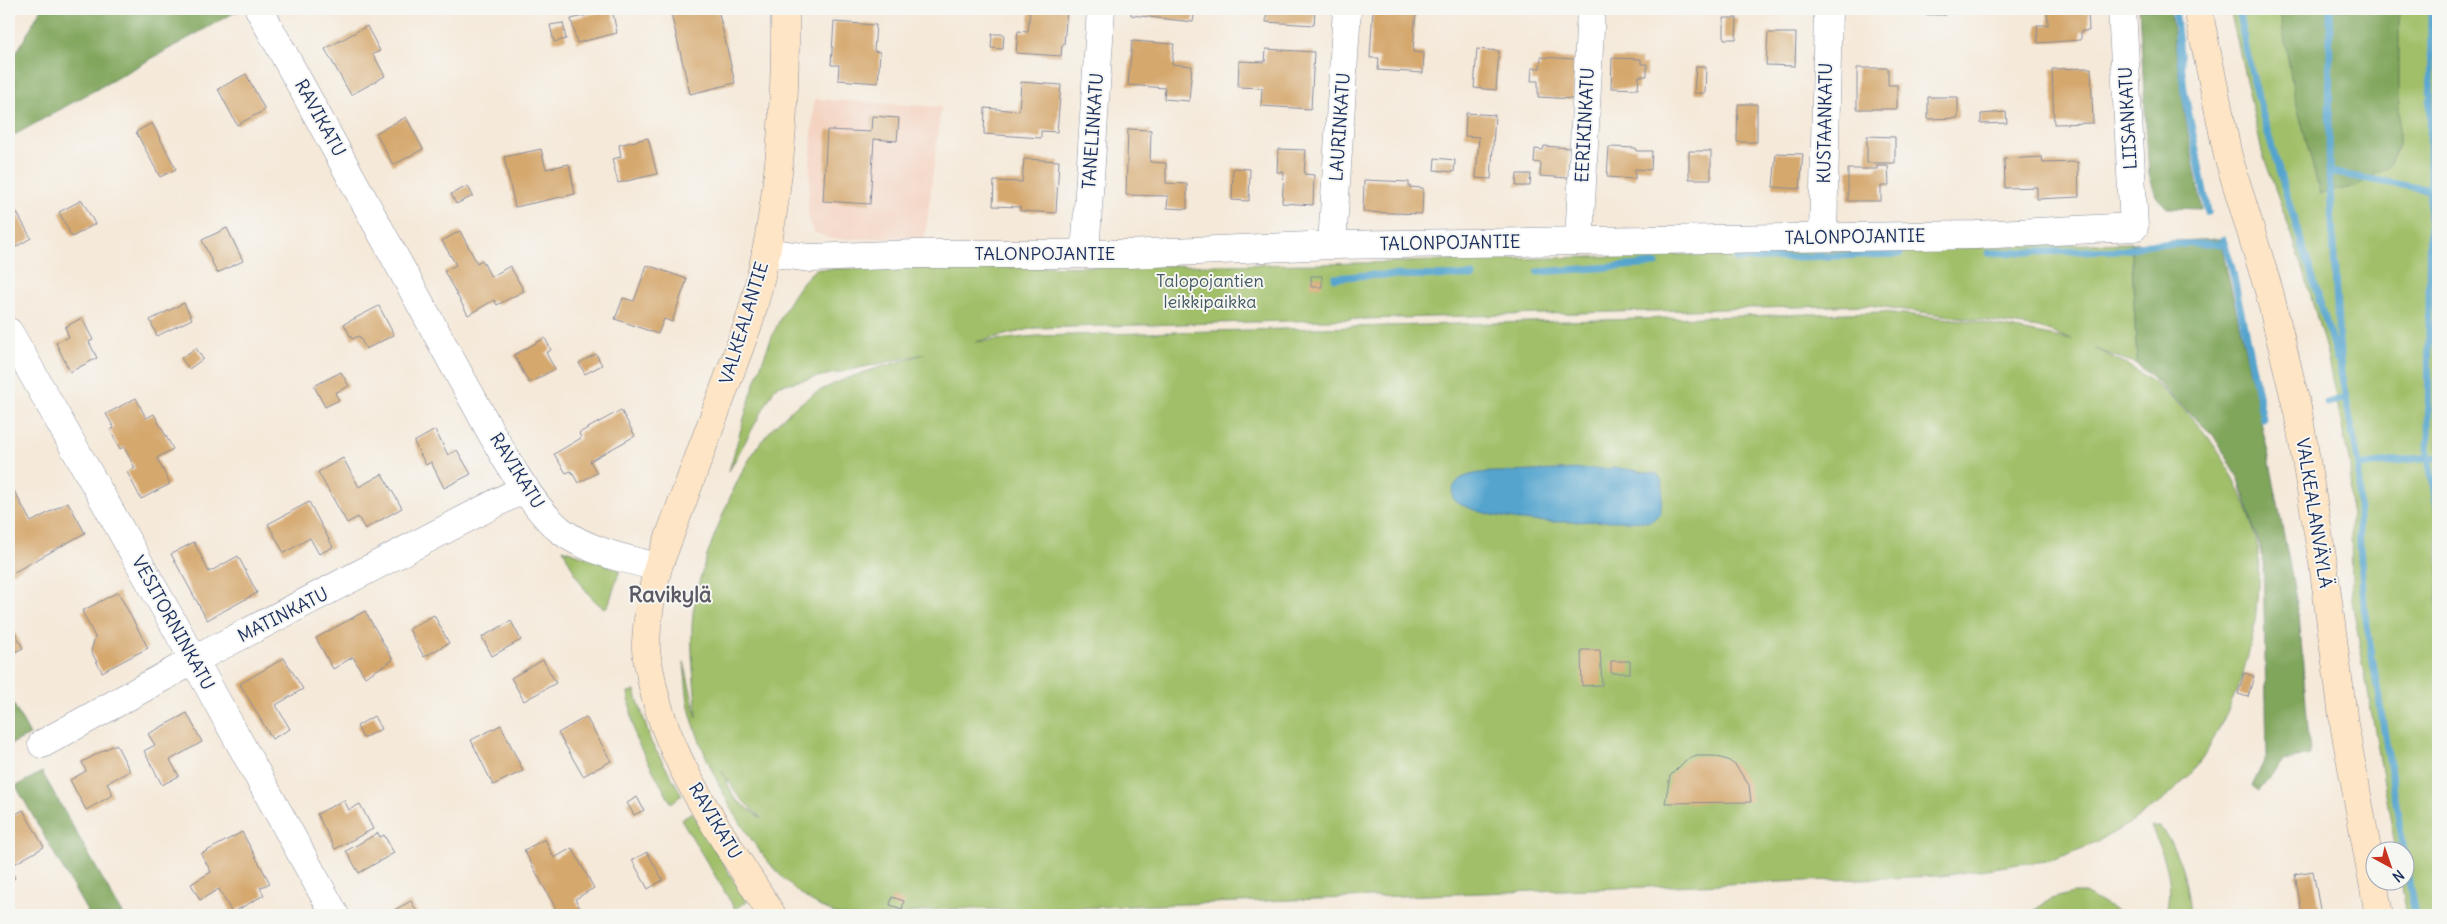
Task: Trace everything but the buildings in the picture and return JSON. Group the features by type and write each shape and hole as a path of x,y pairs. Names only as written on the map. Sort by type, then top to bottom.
{"main road":[{"name":"VALKEALANTIE","path":"658,567 749,322 766,252 782,140 786,9"},
{"name":"VALKEALANVÄYLÄ","path":"2198,9 2236,185 2269,291 2298,412 2323,563 2344,724 2378,915"},
{"name":"VALKEALANVÄYLÄ","path":"2206,9 2220,118"},
{"name":"RAVIKATU","path":"658,567 653,586 646,643 652,686 659,715 670,741 700,799 772,915"}],"street":[{"name":"RAVIKATU","path":"259,9 431,324 525,488 544,514 560,530 578,542 658,567"},
{"name":"TANELINKATU","path":"1085,254 1101,9"},
{"name":"LAURINKATU","path":"1332,245 1347,9"},
{"name":"EERIKINKATU","path":"1579,241 1591,9"},
{"name":"KUSTAANKATU","path":"1823,237 1828,9"},
{"name":"LIISANKATU","path":"2122,9 2134,227"},
{"name":"TALONPOJANTIE","path":"766,252 810,258 915,254 1085,254 1332,245 1976,235 2134,227"},
{"name":"VESITORNINKATU","path":"9,332 335,915"},
{"name":"MATINKATU","path":"42,744 194,660 525,488"}],"shaded area":[{"path":"814,99 941,107 925,238 831,239 814,232 809,223 808,207"}],"green space":[{"path":"41,9 239,10 9,138 9,66"},
{"path":"2139,9 2170,9 2186,122 2202,209 2167,208 2156,196 2149,175"},
{"path":"2230,9 2438,9 2438,915 2407,915 2403,892 2414,892 2414,842 2394,842 2352,601 2350,465 2326,350 2301,261 2262,152"},
{"path":"2281,9 2399,9 2399,145 2388,167 2357,186 2320,194 2294,94 2280,13"},
{"path":"2220,239 2269,457 2299,614 2310,755 2284,761 2259,791 2252,786 2267,755 2263,557 2238,476 2213,435 2137,364 2131,243"},
{"name":"Talopojantien leikkipaikka","path":"2131,243 2137,364 2095,349 2125,364 2153,382 2178,404 2201,429 2221,456 2237,485 2250,517 2258,549 2256,615 2250,647 2241,679 2214,739 2197,767 2169,795 2139,817 2105,837 2050,860 1941,876 1022,910 946,909 866,917 836,914 801,894 779,874 741,824 710,767 699,739 689,709 684,662 697,718 692,626 697,591 709,549 733,491 750,457 774,427 805,400 832,385 847,378 924,354 776,386 729,471 762,362 786,307 800,285 816,269 1321,264","holes":["1869,305 2039,328 2072,340 1973,321 1883,312 1037,336 975,342 1035,328","722,771 740,798 762,819 734,798"]},
{"path":"563,549 620,570 608,606 604,608 597,603 585,589"},
{"path":"635,691 651,742 682,795 671,803 635,738 628,692"},
{"path":"9,696 30,735 9,745"},
{"path":"42,772 123,915 89,915 16,786"},
{"path":"692,812 747,902 735,909 681,819"},
{"path":"2151,827 2160,827 2178,858 2185,880 2190,915 2166,915 2169,904 2169,881 2164,859"},
{"path":"2073,893 2085,893 2123,915 2027,915 2051,899"}],"water":[{"path":"1620,468 1657,474 1660,478 1663,487 1661,513 1650,522 1520,520 1468,507 1456,501 1452,495 1458,480 1488,472"}],"waterway":[{"path":"2175,9 2184,89 2208,212"},
{"path":"2238,9 2247,54 2270,142 2337,359"},
{"path":"2330,9 2329,172 2341,373 2359,466 2359,527 2364,607 2402,842"},
{"path":"2431,9 2428,457 2438,512"},
{"path":"2329,172 2430,190"},
{"path":"2223,240 2231,263 2263,419"},
{"path":"1989,253 2125,250 2149,244 2224,244"},
{"path":"1737,259 1900,254"},
{"path":"1538,272 1656,264"},
{"path":"1335,278 1368,275 1473,276"},
{"path":"2327,403 2346,398"},
{"path":"2359,466 2428,457 2438,458"},
{"path":"2411,892 2415,915"}],"district":[{"name":"Ravikylä","path":"670,594"}]}
